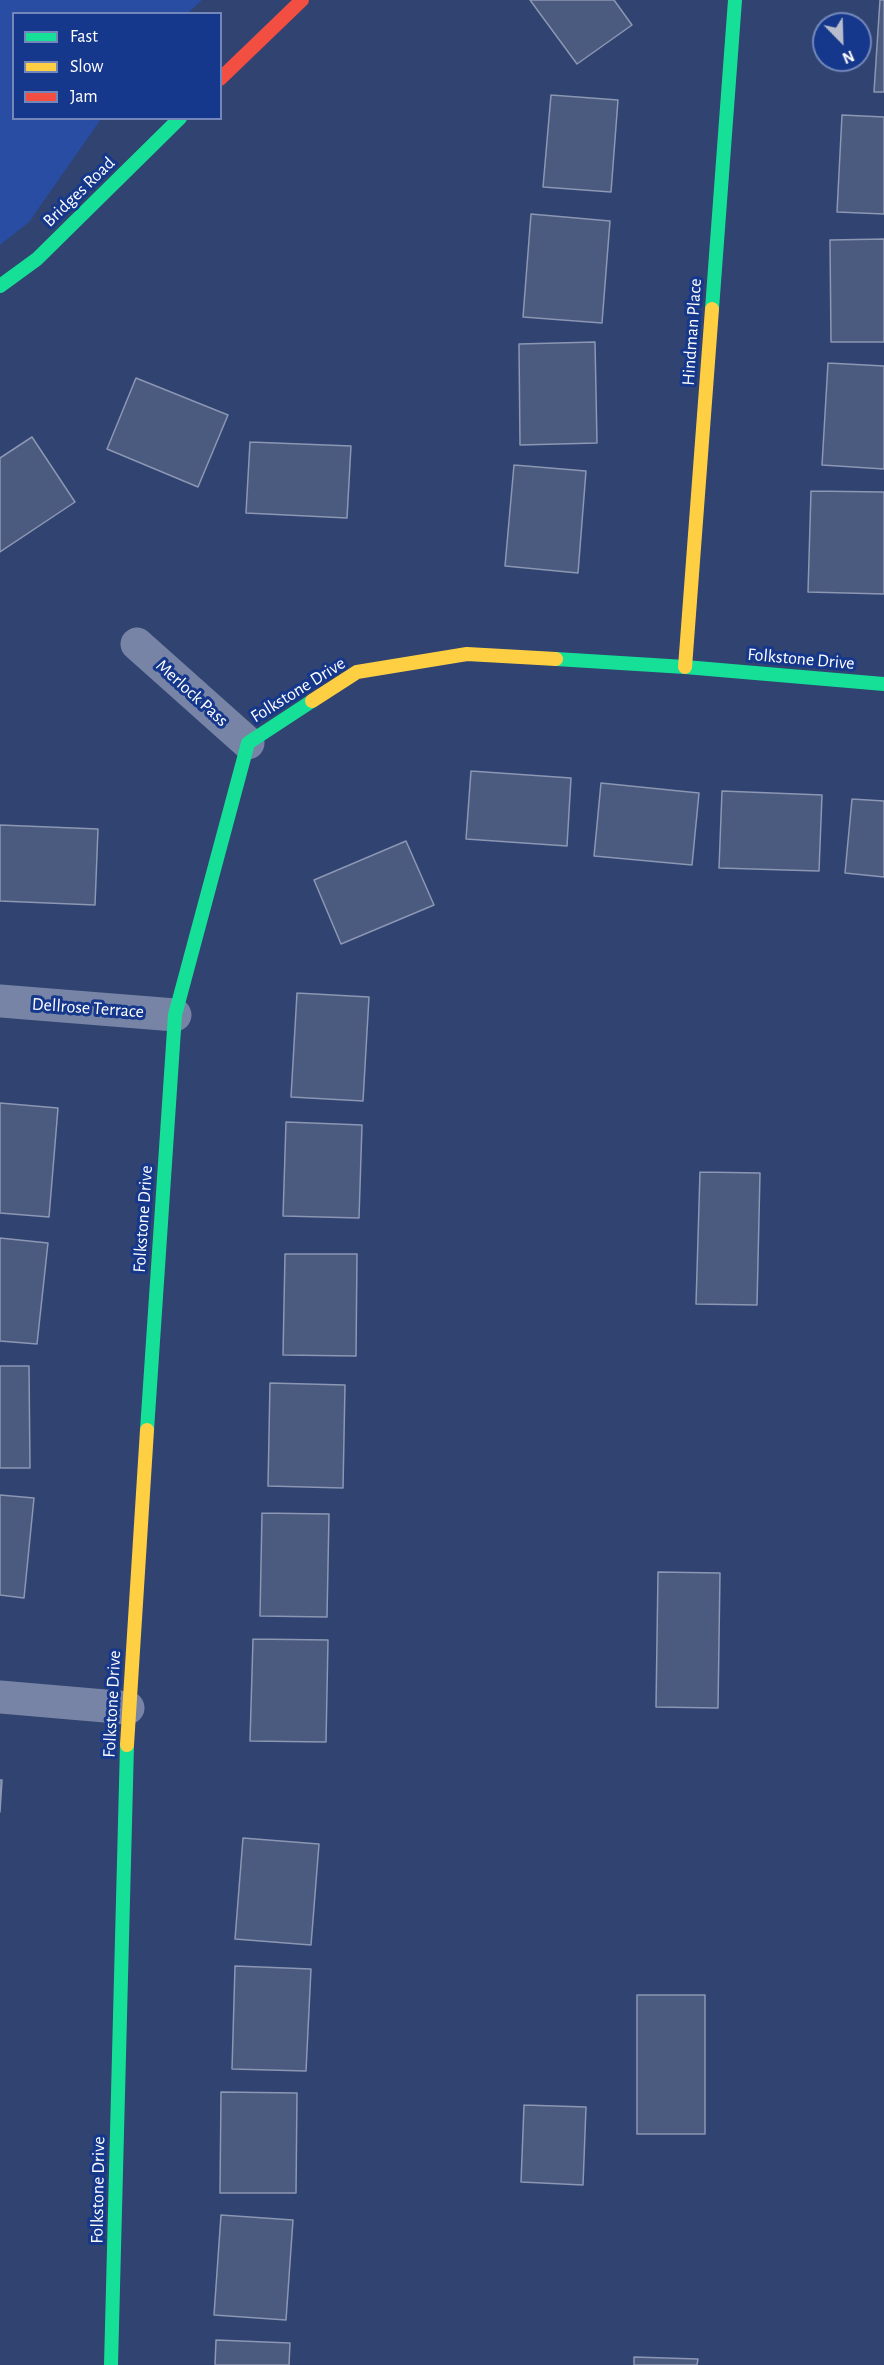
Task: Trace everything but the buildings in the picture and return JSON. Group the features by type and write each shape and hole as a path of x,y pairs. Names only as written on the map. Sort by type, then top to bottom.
{"street":[{"path":"222,77 302,0"},
{"name":"Hindman Place","path":"685,667 735,0"},
{"name":"Bridges Road","path":"0,286 37,259 178,120"},
{"name":"Merlock Pass","path":"137,644 248,743"},
{"name":"Folkstone Drive","path":"111,2365 128,1708 175,1015 248,743 357,672 466,654 685,667 884,684"},
{"name":"Dellrose Terrace","path":"0,1001 175,1015"},
{"path":"0,1697 128,1708"}],"shaded area":[{"path":"0,0 202,0 189,12 12,12 12,120 100,120 29,222 0,245"}],"traffic: fast":[{"path":"712,309 735,0"},
{"path":"0,286 37,259 178,120"},
{"path":"556,659 685,667 884,684"},
{"path":"147,1430 175,1015 248,743 312,701"},
{"path":"111,2365 127,1745"}],"traffic: slow":[{"path":"685,667 712,309"},
{"path":"312,701 357,672 467,654 556,659"},
{"path":"127,1745 147,1430"}],"traffic: jam":[{"path":"222,77 302,0"}]}
